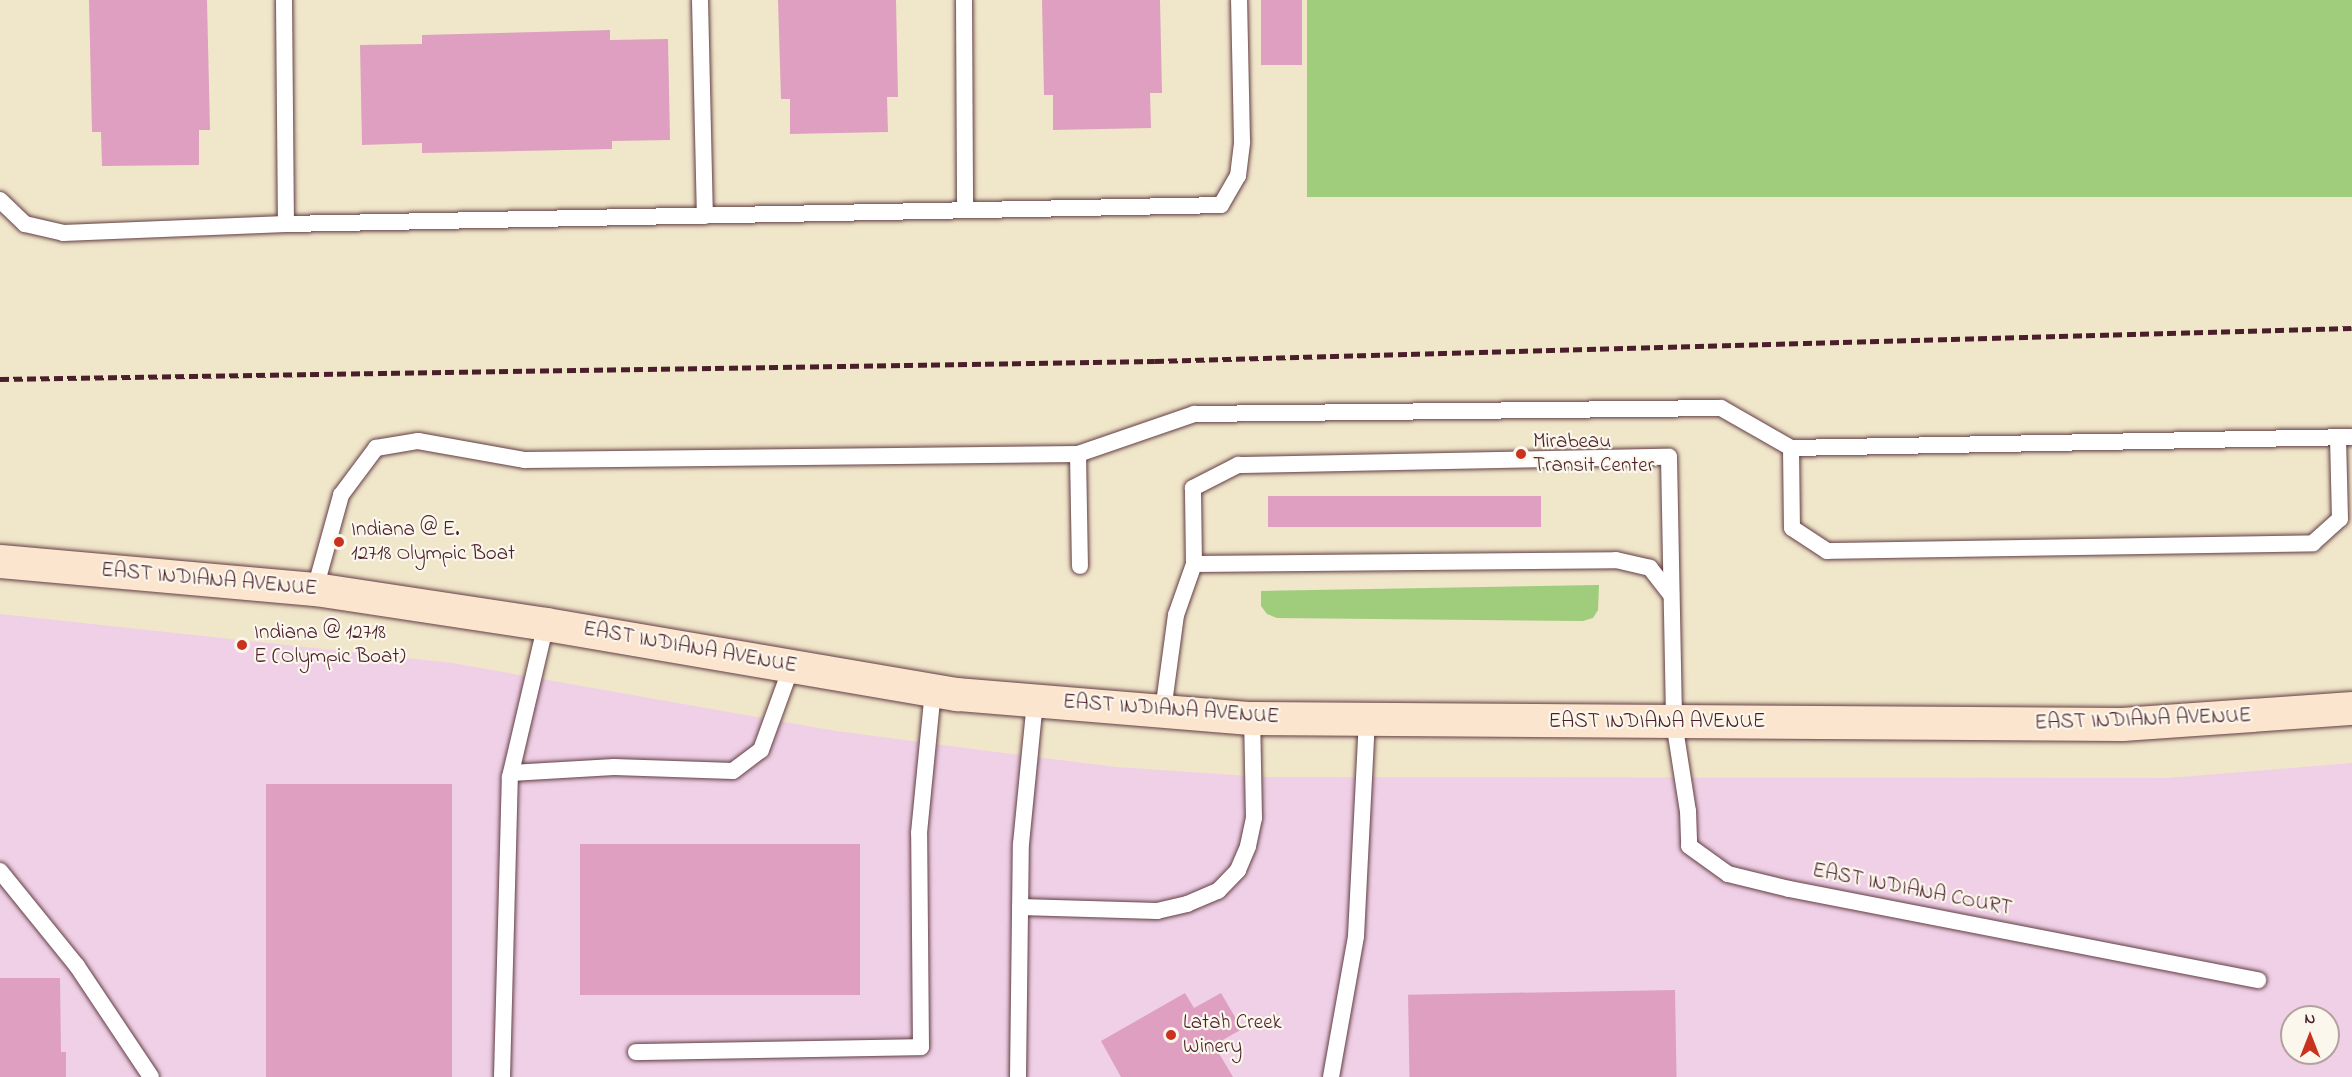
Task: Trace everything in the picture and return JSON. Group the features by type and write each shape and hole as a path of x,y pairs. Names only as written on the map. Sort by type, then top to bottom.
{"main road":[{"name":"EAST INDIANA AVENUE","path":"0,561 315,589 546,624 933,689 1035,701 1252,718 2122,724 2352,708"}],"lane":[{"path":"284,0 286,225"},
{"path":"700,0 705,216"},
{"path":"964,0 965,210"},
{"path":"0,200 25,225 63,233 286,225 1221,205 1238,176 1242,141 1239,0"},
{"path":"315,589 341,495 375,448 418,441 525,460 1078,454 1194,414 1721,408 1791,448 2345,438 2340,519 2313,543 1827,551 1792,528 1791,448"},
{"path":"1078,454 1080,566"},
{"name":"EAST INDIANA COURT","path":"1194,564 1193,488 1238,465 1669,457 1674,722 1688,811 1689,846 1728,874 1800,891 2258,981"},
{"path":"1163,711 1176,615 1194,564 1616,560 1650,568 1671,595"},
{"path":"502,1077 511,773 546,624"},
{"path":"511,773 614,767 733,771 761,750 792,665"},
{"path":"636,1052 921,1047 919,833 933,689"},
{"path":"1018,1077 1021,844 1035,701"},
{"path":"1020,907 1157,911 1187,904 1218,891 1238,870 1248,846 1254,818 1252,718"},
{"path":"1331,1077 1356,936 1367,719"},
{"path":"0,871 77,966 151,1077"}],"shaded area":[{"path":"0,614 452,663 836,731 996,752 1116,767 1263,777 2168,778 2352,763 2352,1077 0,1077"}],"green space":[{"path":"1307,0 2352,0 2352,197 1307,197"},
{"path":"1599,585 1598,610 1593,618 1583,621 1277,618 1267,614 1261,606 1261,591"}],"building":[{"path":"89,0 207,0 210,130 199,130 199,165 102,166 101,132 92,132"},
{"path":"778,0 896,0 898,97 887,97 888,132 790,134 790,99 781,99"},
{"path":"1042,0 1160,0 1162,93 1150,93 1151,128 1053,130 1053,95 1044,95"},
{"path":"1261,0 1302,0 1302,65 1261,65"},
{"path":"610,30 610,40 668,39 670,140 612,141 612,149 422,153 422,143 362,145 360,45 422,44 422,35"},
{"path":"1268,496 1541,496 1541,527 1268,527"},
{"path":"266,784 452,784 452,1077 266,1077"},
{"path":"580,844 860,844 860,995 580,995"},
{"path":"0,978 60,978 61,1052 66,1052 66,1077 0,1077"},
{"path":"1675,990 1677,1077 1409,1077 1408,995"},
{"name":"Latah Creek Winery","path":"1185,993 1194,1008 1221,993 1242,1029 1214,1045 1233,1077 1121,1077 1101,1041"}],"railway":[{"path":"0,379 1155,361 2352,328"}],"place":[{"name":"Mirabeau Transit Center","path":"1521,454"},
{"name":"Indiana @ E. 12718 Olympic Boat","path":"339,542"},
{"name":"Indiana @ 12718 E (Olympic Boat)","path":"242,645"},
{"name":"Latah Creek Winery","path":"1171,1035"}]}
